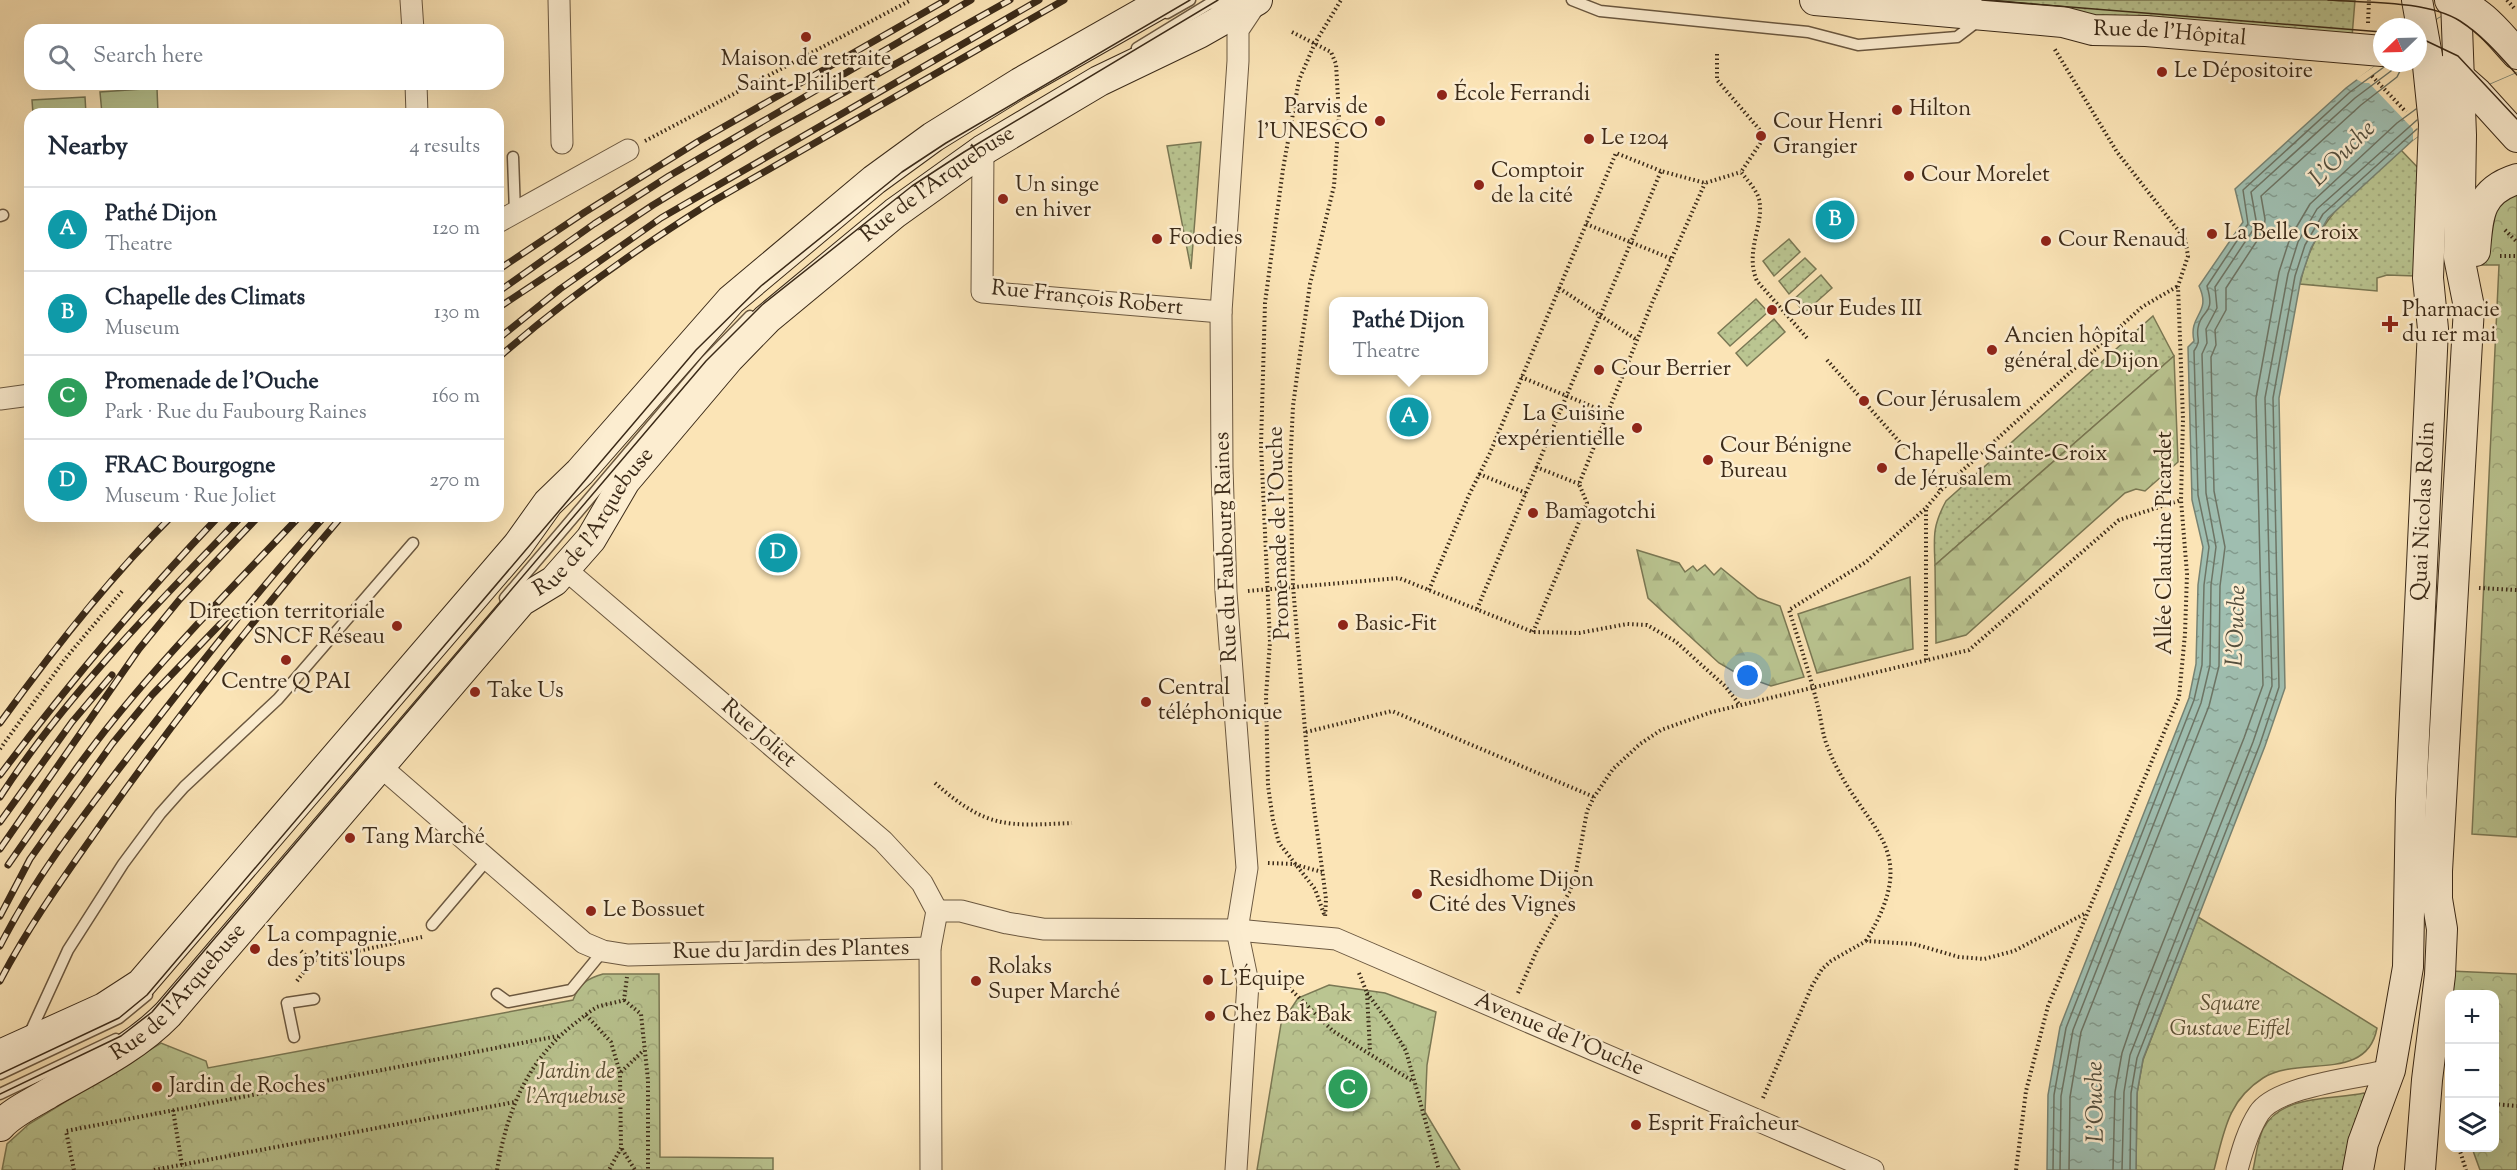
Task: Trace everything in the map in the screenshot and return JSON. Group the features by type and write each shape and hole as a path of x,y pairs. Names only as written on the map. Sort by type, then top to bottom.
{"main road":[{"name":"Rue de l'Arquebuse","path":"0,1125 10,1116 126,1048 154,1028 521,601 554,581 591,539 625,481 729,358 767,319 895,213 983,150 1100,81 1199,33 1257,0"},
{"name":"Rue de l'Hôpital","path":"1815,0 1923,19 1988,14 2063,22 2092,30 2146,31 2373,61"},
{"name":"Quai Nicolas Rolin","path":"2417,0 2419,18"},
{"name":"Quai Nicolas Rolin","path":"2420,1170 2440,965 2442,929 2437,899 2437,871 2469,307 2459,256 2465,91 2457,4"},
{"path":"2457,4 2484,19 2517,54"},
{"name":"Rue de l'Arquebuse","path":"13,1050 104,1008 141,984 519,545 548,503 580,472 731,300 874,180 933,137 1020,83 1160,11"},
{"path":"2427,53 2465,91 2517,137"},
{"name":"Quai Nicolas Rolin","path":"2358,1170 2363,1143 2390,1070 2408,967 2412,800 2433,328 2428,278 2421,119 2422,72"},
{"path":"2469,307 2478,213 2488,195 2504,184 2517,179"},
{"path":"2429,427 2462,429"},
{"path":"2423,554 2455,557"},
{"path":"2408,967 2440,965"},
{"path":"2379,1170 2390,1070"}],"street":[{"path":"411,0 413,24"},
{"path":"557,131 559,0"},
{"name":"Rue du Faubourg Raines","path":"1236,1170 1248,983 1237,930 1247,868 1226,592 1221,312 1238,61 1238,30 1257,0"},
{"path":"416,90 417,108"},
{"path":"506,217 628,150"},
{"name":"Rue François Robert","path":"983,150 982,292 1221,312"},
{"path":"0,399 24,396"},
{"name":"Rue Joliet","path":"565,569 883,841 922,883 938,911"},
{"name":"Rue du Jardin des Plantes","path":"380,766 584,943 603,951 628,955 930,948 938,911"},
{"path":"938,911 961,911 1007,923 1043,928 1237,930"},
{"name":"Avenue de l'Ouche","path":"1237,930 1344,941 1427,980 1873,1170"},
{"path":"930,948 931,1170"},
{"path":"2237,1170 2244,1144 2259,1111 2278,1096 2304,1088 2390,1070"}],"lane":[{"name":"Rue de l'Arquebuse","path":"1160,11 1190,0"},
{"path":"1128,53 1209,4 1250,0"},
{"path":"1572,0 1600,11 1808,32 1858,45 1923,19"},
{"name":"Rue de l'Arquebuse","path":"921,180 1118,59"},
{"name":"Rue de l'Arquebuse","path":"574,494 696,350 725,320 761,286 880,190 929,155"},
{"path":"506,217 513,157"},
{"name":"Rue de l'Arquebuse","path":"846,238 903,194"},
{"name":"Rue de l'Arquebuse","path":"500,604 706,361 762,305"},
{"name":"Rue de l'Arquebuse","path":"0,1074 119,1018 147,995 543,530"},
{"path":"13,1050 69,950 123,864 160,814 183,787 278,699 412,543"},
{"path":"432,925 488,859"},
{"path":"497,994 508,1002 570,990 603,951"},
{"path":"294,1037 287,1004 314,999"},
{"name":"Rue de l'Arquebuse","path":"0,1094 121,1036 148,1017"}],"path":[{"path":"628,150 911,0"},
{"path":"1293,864 1279,843 1268,786 1266,696 1270,642 1261,445 1265,303 1282,169 1299,80 1315,43 1341,0"},
{"name":"Promenade de l'Ouche","path":"1292,32 1331,52 1336,64 1339,115 1334,186 1310,284 1293,406 1290,469 1293,586 1307,754 1326,899 1325,917 1315,889 1293,864"},
{"name":"Allée Claudine Picardet","path":"2016,1170 2026,1091 2048,1006 2179,697 2185,634 2187,574 2181,500 2182,419 2178,286 2188,256 2185,238 2117,152 2048,39"},
{"path":"1429,590 1616,153 1661,171 1705,183 1741,172 1765,136 1717,80 1717,54"},
{"path":"2383,72 2421,119"},
{"path":"1476,609 1661,171"},
{"path":"1741,172 1755,190 1760,205 1752,270 1756,282 1807,338"},
{"path":"1533,632 1587,503 1579,484 1637,340 1705,183"},
{"path":"1586,224 1672,258"},
{"path":"1754,1119 1821,969 1831,960 1866,941 1882,915 1892,880 1889,854 1876,826 1862,809 1838,771 1826,745 1813,687 1789,610 1866,562 1926,508 1941,490 2142,307 2178,286"},
{"path":"1559,288 1637,340"},
{"path":"1827,360 1905,448"},
{"path":"1521,377 1608,413"},
{"path":"1536,468 1579,484"},
{"path":"1925,471 1941,490"},
{"path":"1479,474 1526,493"},
{"path":"1508,1013 1537,950 1570,891 1576,872 1587,811 1594,797 1613,769 1650,736 1684,720 1739,704 1969,650 2119,520 2181,500"},
{"path":"1926,508 1926,660"},
{"path":"1226,592 1399,578 1533,632 1579,633 1627,624 1647,625 1675,641 1725,686 1739,704"},
{"path":"2477,588 2517,590"},
{"path":"0,749 65,659 123,590"},
{"path":"1306,732 1392,711 1594,797"},
{"path":"935,783 970,811 1003,824 1072,823"},
{"path":"1274,862 1293,864 1322,872"},
{"path":"1866,941 1914,944 1959,957 1984,959 2014,951 2087,913"},
{"path":"297,981 312,961 420,939 432,925"},
{"path":"301,951 312,961"},
{"path":"624,1000 628,955"},
{"path":"1357,969 1367,993 1406,1051 1439,1170"},
{"path":"1276,975 1333,1031 1415,1082"},
{"path":"1367,993 1370,1052"},
{"path":"497,1170 515,1102 543,1052 558,1036 597,1007 624,1000"},
{"path":"624,1000 641,1014 648,1080 648,1170"},
{"path":"586,1015 610,1042 620,1073 621,1148 609,1170"},
{"path":"74,1170 66,1131 558,1036"},
{"path":"620,1073 644,1050"},
{"path":"154,1170 515,1102"},
{"path":"2499,1104 2517,1106"},
{"path":"173,1110 182,1165"},
{"path":"621,1148 635,1170"},
{"path":"2460,1152 2466,1170"}],"green space":[{"path":"1939,0 2355,0 2352,37 1939,4"},
{"path":"157,90 158,108 101,108 100,92"},
{"path":"85,97 86,108 33,108 32,100"},
{"path":"1201,142 1191,269 1167,146"},
{"path":"2401,150 2422,172 2416,276 2387,275 2377,278 2377,291 2300,284 2306,261 2326,223 2352,194"},
{"path":"2517,187 2517,837 2472,834 2499,265 2482,265 2484,238 2489,217"},
{"path":"1789,239 1800,252 1774,276 1763,261"},
{"path":"1805,258 1816,269 1789,294 1779,281"},
{"path":"1821,275 1832,288 1804,313 1794,299"},
{"path":"1756,299 1768,312 1730,346 1718,333"},
{"path":"2153,316 2174,356 1935,565 1935,532 1938,518 1946,501"},
{"path":"1774,319 1785,332 1747,366 1736,353"},
{"path":"2174,356 2178,462 2145,491 2136,489 2125,493 1966,635 1936,643 1935,565"},
{"path":"1637,550 1679,563 1685,572 1693,566 1697,571 1705,565 1714,575 1721,568 1758,598 1780,606 1804,677 1771,686 1738,674 1719,663 1648,598"},
{"path":"1910,577 1913,649 1817,673 1798,614"},
{"name":"Square Gustave Eiffel","path":"2198,917 2377,1028 2371,1045 2360,1056 2346,1062 2278,1072 2263,1078 2251,1087 2234,1107 2224,1131 2214,1170 2136,1170 2137,1093 2143,1060"},
{"path":"2450,971 2517,974 2517,1170 2480,1170 2473,1152 2499,1152 2499,990 2450,990"},
{"name":"Jardin de l'Arquebuse","path":"603,974 659,974 660,1157 773,1158 773,1170 2,1170 7,1144 29,1124 161,1043 206,1061 208,1068 573,1000 585,982"},
{"path":"1329,985 1385,993 1436,1012 1427,1065 1425,1112 1460,1170 1257,1170 1281,1024 1298,998"},
{"path":"2364,1093 2368,1100 2352,1170 2253,1170 2263,1129 2271,1118 2282,1110 2308,1100"}],"water":[{"name":"L'Ouche","path":"2480,0 2517,0 2517,72 2489,84 2413,140 2328,218 2311,248 2301,278 2279,398 2285,688 2265,746 2143,1059 2137,1093 2136,1170 2047,1170 2048,1095 2060,1027 2189,698 2196,664 2198,585 2203,547 2192,500 2188,347 2194,341 2194,325 2202,309 2202,295 2199,286 2243,222 2235,189 2346,88 2373,68 2373,72 2427,72 2427,27 2439,18"}],"pier":[{"path":"2480,0 2517,0 2517,72 2489,84 2413,140 2413,129 2369,83 2356,79 2373,67 2373,72 2427,72 2427,28 2439,18"}],"tram line":[{"path":"0,1074 119,1018 147,995 696,350 761,286 902,172 946,143 1190,0"},
{"path":"0,1094 121,1036 152,1012 706,361 762,305 912,186 964,152 1218,0"},
{"path":"1982,0 2373,31"},
{"path":"2328,0 2414,6 2446,14 2476,33 2517,75"},
{"path":"2427,41 2458,56 2517,119"}],"railway":[{"path":"504,266 699,141 946,0"},
{"path":"504,288 594,224 669,176 971,0"},
{"path":"504,304 653,205 763,138 1010,0"},
{"path":"504,334 560,289 661,218 1039,0"},
{"path":"504,353 601,276 710,203 1064,0"},
{"path":"0,723 82,616 125,565 166,522"},
{"path":"0,775 106,642 213,522"},
{"path":"0,797 26,759 83,686 236,522"},
{"path":"0,849 139,649 180,599 253,522"},
{"path":"8,865 82,760 150,676 294,522"},
{"path":"0,946 46,869 99,796 228,630 320,522"},
{"path":"0,981 50,897 162,739 337,522"},
{"path":"0,916 30,859 112,744 152,695 228,616"},
{"path":"0,822 72,722 112,675"}],"place":[{"name":"Maison de retraite Saint-Philibert","path":"806,37"},
{"name":"Le Dépositoire","path":"2162,72"},
{"name":"École Ferrandi","path":"1442,95"},
{"name":"Hilton","path":"1897,110"},
{"name":"Parvis de l'UNESCO","path":"1380,121"},
{"name":"Cour Henri Grangier","path":"1761,136"},
{"name":"Le 1204","path":"1589,139"},
{"name":"Cour Morelet","path":"1909,176"},
{"name":"Comptoir de la cité","path":"1479,185"},
{"name":"Un singe en hiver","path":"1003,199"},
{"name":"Chapelle des Climats","path":"1835,220"},
{"name":"La Belle Croix","path":"2212,234"},
{"name":"Foodies","path":"1157,239"},
{"name":"Cour Renaud","path":"2046,241"},
{"name":"Cour Eudes III","path":"1772,310"},
{"name":"Pharmacie du 1er mai","path":"2390,324"},
{"name":"Ancien hôpital général de Dijon","path":"1992,350"},
{"name":"Cour Berrier","path":"1599,370"},
{"name":"Cour Jérusalem","path":"1864,401"},
{"name":"Pathé Dijon","path":"1409,417"},
{"name":"La Cuisine expérientielle","path":"1637,428"},
{"name":"Cour Bénigne Bureau","path":"1708,460"},
{"name":"Chapelle Sainte-Croix de Jérusalem","path":"1882,468"},
{"name":"Bamagotchi","path":"1533,513"},
{"name":"FRAC Bourgogne","path":"778,553"},
{"name":"Basic-Fit","path":"1343,625"},
{"name":"Direction territoriale SNCF Réseau","path":"397,626"},
{"name":"Centre Q PAI","path":"286,660"},
{"name":"Take Us","path":"475,692"},
{"name":"Central téléphonique","path":"1146,702"},
{"name":"Tang Marché","path":"350,838"},
{"name":"Residhome Dijon Cité des Vignes","path":"1417,894"},
{"name":"Le Bossuet","path":"591,911"},
{"name":"La compagnie des p'tits loups","path":"255,949"},
{"name":"L'Équipe","path":"1208,980"},
{"name":"Rolaks Super Marché","path":"976,981"},
{"name":"Chez Bak Bak","path":"1210,1016"},
{"name":"Jardin de Roches","path":"157,1087"},
{"name":"Promenade de l'Ouche","path":"1348,1089"},
{"name":"Esprit Fraîcheur","path":"1636,1125"}]}
